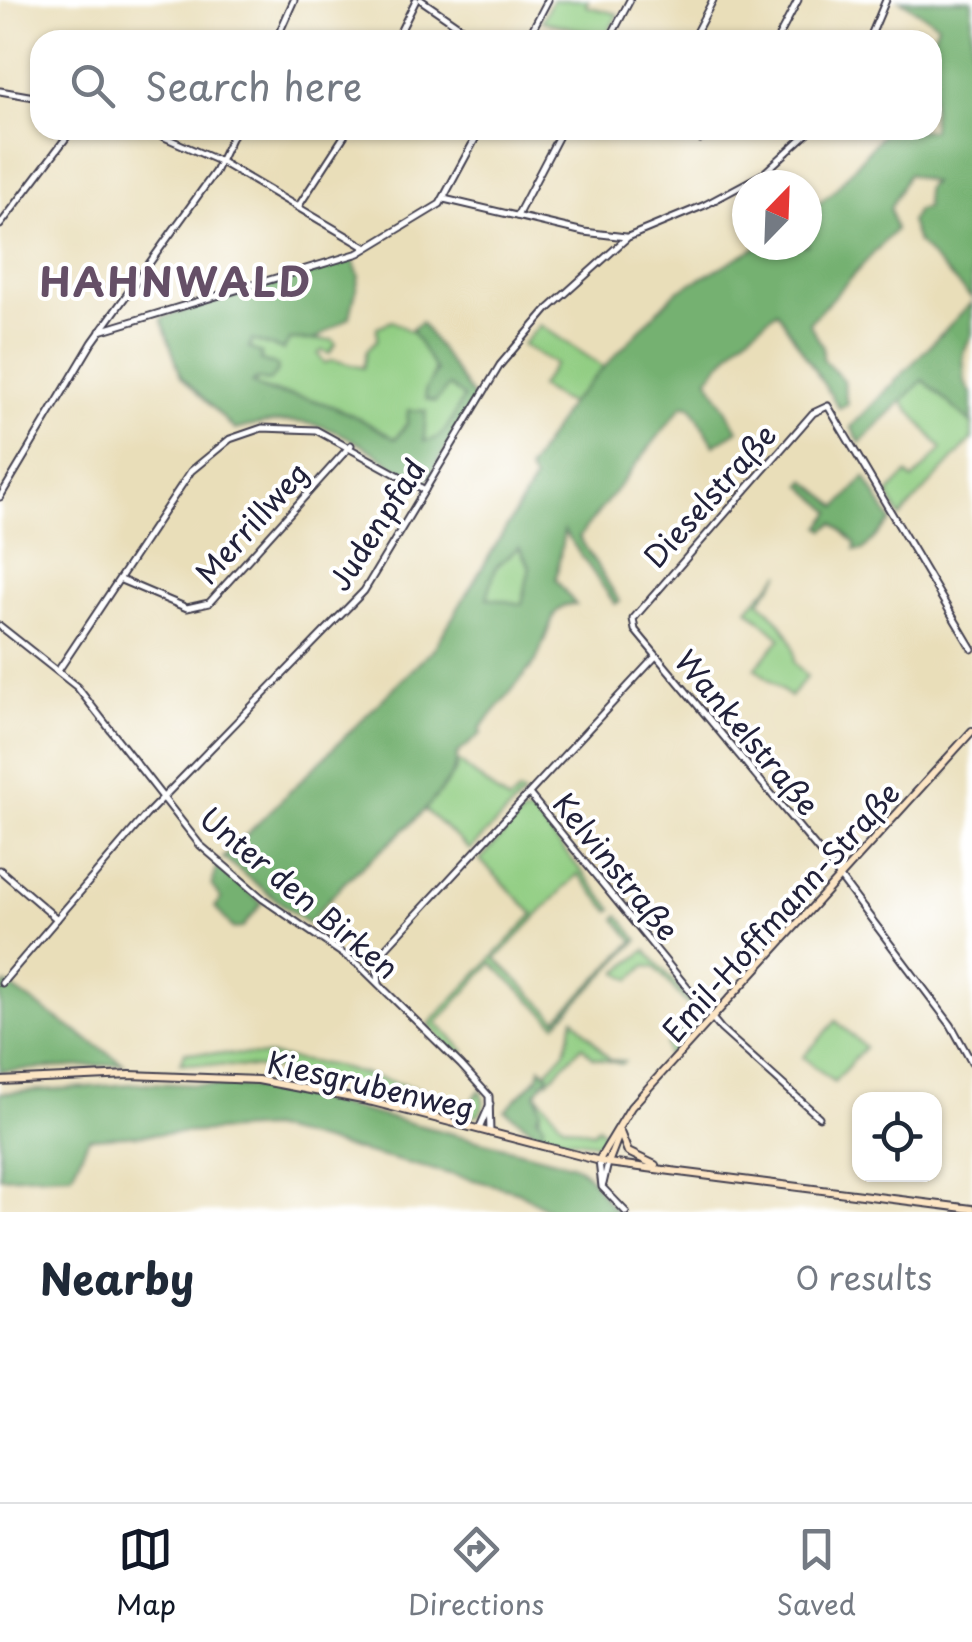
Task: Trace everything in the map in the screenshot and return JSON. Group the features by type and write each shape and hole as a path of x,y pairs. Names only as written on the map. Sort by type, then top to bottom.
{"main road":[{"name":"Emil-Hoffmann-Straße","path":"604,1162 621,1121 972,731"},
{"name":"Kiesgrubenweg","path":"0,1081 130,1075 258,1080 340,1094 604,1162 972,1209"},
{"path":"604,1162 620,1132 621,1121"},
{"path":"620,1132 634,1158 670,1170"}],"street":[{"path":"280,30 294,0"},
{"path":"402,30 418,0 464,30"},
{"path":"533,30 548,0"},
{"path":"614,30 630,0"},
{"path":"698,30 714,0"},
{"path":"782,30 798,0"},
{"path":"873,30 886,0"},
{"path":"0,91 30,96"},
{"path":"0,225 64,140"},
{"path":"170,140 220,162 367,248"},
{"path":"0,497 100,331 220,162 230,140"},
{"path":"298,206 341,140"},
{"path":"100,331 367,248 444,199 475,140"},
{"path":"517,216 557,140"},
{"name":"Judenpfad","path":"2,982 163,800 364,591 516,346 554,303 628,237 705,205 763,174 800,140"},
{"path":"444,199 628,237"},
{"name":"Dieselstraße","path":"632,622 637,608 813,413 828,406 972,649"},
{"path":"58,671 191,472 219,445 252,430 282,426 316,430 350,445 425,490"},
{"name":"Merrillweg","path":"120,579 188,608 208,603 350,445"},
{"name":"Wankelstraße","path":"632,622 840,878 940,1010 972,1063"},
{"name":"Unter den Birken","path":"0,626 86,698 186,830 235,875 336,946 380,985 484,1089 490,1104"},
{"name":"Kelvinstraße","path":"656,656 530,795 712,1019 820,1117"},
{"path":"380,985 377,962 382,952 530,795"},
{"path":"0,870 57,919"},
{"path":"478,1130 490,1104"},
{"path":"490,1104 490,1134"},
{"path":"604,1162 602,1187 626,1212"}],"green space":[{"path":"552,0 588,0 586,6 618,14 609,30 580,30 542,21"},
{"path":"900,0 972,0 972,299 917,242 910,222 917,210 926,208 925,189 932,182 908,174 890,208 895,230 809,323 823,347 823,359 843,380 847,404 839,408 777,311 740,341 708,378 738,430 714,445 691,406 683,405 579,537 620,602 615,604 564,531 556,580 576,605 565,605 555,613 536,661 480,729 482,733 457,754 445,786 430,804 345,882 308,924 223,858 435,647 534,481 528,470 569,404 676,292 733,260 822,260 822,200 877,140 942,140 942,30 936,30 938,24","holes":["519,547 530,567 522,604 487,598 496,567"]},
{"path":"353,260 359,276 350,317 314,340 290,340 283,350 252,340 249,348 261,353 261,361 277,365 278,371 269,381 257,379 252,383 267,391 335,408 395,439 407,424 408,410 426,411 424,441 432,440 444,432 464,397 449,386 435,402 426,399 425,391 436,371 411,330 421,322 475,400 427,481 416,480 351,439 311,424 264,423 235,430 181,376 161,318"},
{"path":"972,302 972,334 963,353 965,383 972,395 972,424 923,380 860,443 851,427"},
{"path":"392,321 416,335 435,367 432,377 440,392 449,386 464,397 439,437 424,441 407,423 395,439 333,407 253,386 257,379 269,381 261,361 248,348 252,340 283,350 290,340 333,340 336,344 329,354 323,350 318,354 324,363 334,360 363,368 367,350 377,340 377,327"},
{"path":"540,325 605,368 569,404 539,387 555,364 522,345"},
{"path":"923,379 972,424 972,439 900,517 888,494 907,474 913,480 942,449 902,401"},
{"path":"865,477 891,521 863,550 855,550 855,543 834,523 825,530 821,527 832,512 802,485 806,480 838,507"},
{"path":"518,547 530,567 522,604 486,598 496,567"},
{"path":"781,573 760,601 784,629 793,645 794,662 807,677 790,697 755,668 781,638 748,609"},
{"path":"458,761 508,802 519,792 524,795 470,850 424,809 456,770"},
{"path":"533,813 613,909 610,911 578,874 496,959 557,1019 634,941 616,919 619,915 638,940 556,1024 492,963 437,1023 465,1051 461,1056 451,1051 429,1024 534,914 480,860 522,814"},
{"path":"217,866 262,903 242,928 233,929 215,907 221,899 212,886"},
{"path":"646,950 701,1014 697,1026 668,1058 666,1045 698,1016 691,1016 692,1010 656,968 645,966 631,980 618,972"},
{"path":"6,984 124,1064 0,1071 0,991"},
{"path":"574,1018 610,1060 624,1061 621,1064 593,1057 582,1046 548,1081 547,1071 565,1051"},
{"path":"836,1021 865,1047 834,1082 803,1057"},
{"path":"185,1052 273,1056 330,1065 470,1103 480,1090 484,1104 479,1114 467,1116 325,1077 277,1069 180,1063"},
{"path":"541,1067 549,1075 536,1093 541,1110 537,1116 544,1124 540,1135 505,1110 538,1077"},
{"path":"147,1083 258,1087 296,1094 571,1164 585,1173 618,1212 552,1212 517,1191 269,1128 89,1138 72,1174 0,1177 0,1093"},
{"path":"539,1096 563,1125 593,1132 598,1127 606,1135 601,1144 540,1135"}],"district":[{"name":"HAHNWALD","path":"176,280"}]}
